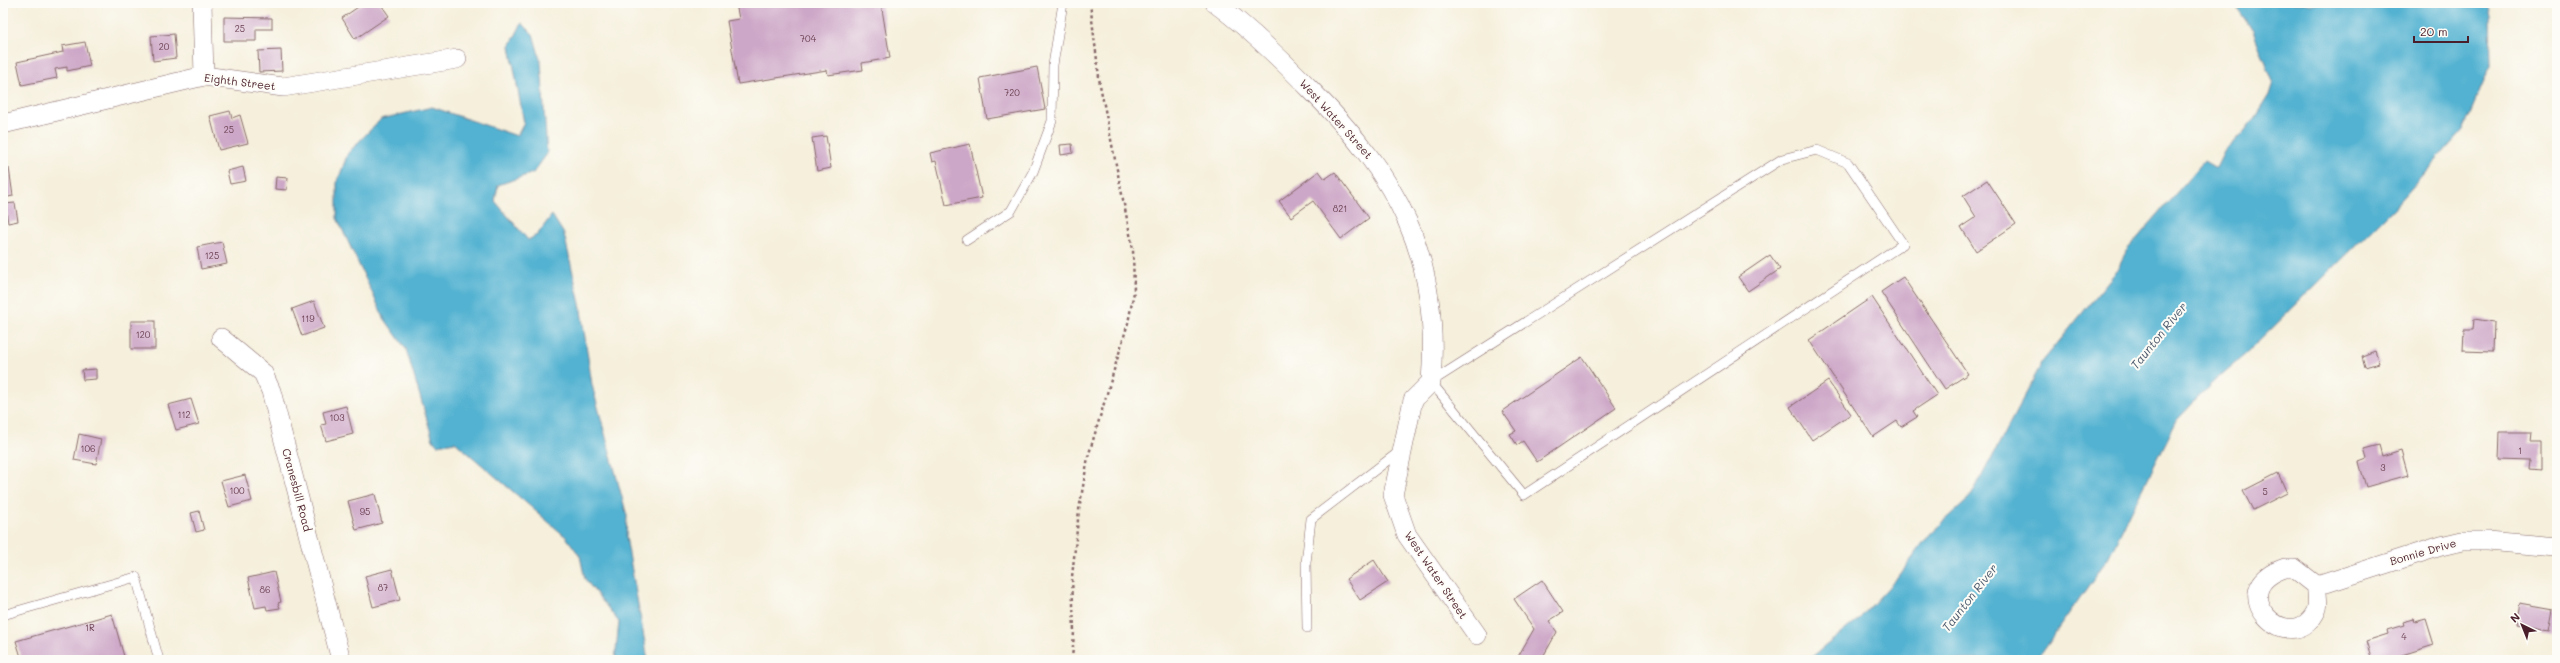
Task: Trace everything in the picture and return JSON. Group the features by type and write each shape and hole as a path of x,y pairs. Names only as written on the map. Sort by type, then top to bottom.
{"street":[{"path":"202,3 204,76"},
{"name":"West Water Street","path":"1215,3 1258,38 1335,114 1371,157 1391,187 1416,242 1427,280 1432,325 1431,382 1413,400 1393,495 1407,535 1477,635"},
{"name":"Eighth Street","path":"3,124 204,76 283,87 457,59"},
{"name":"Cranesbill Road","path":"220,338 263,373 270,391 342,660"},
{"name":"Bonnie Drive","path":"2317,586 2440,546 2462,541 2487,541 2557,547"}],"lane":[{"path":"966,240 1011,211 1033,172 1052,122 1053,65 1063,3"},
{"path":"1817,150 1848,163 1903,244 1524,495 1431,382 1782,159 1817,150"},
{"path":"1307,628 1306,562 1311,519 1402,450"},
{"path":"3,616 136,577 159,660"}],"path":[{"path":"1072,660 1074,632 1072,577 1079,510 1088,457 1128,323 1134,292 1133,248 1100,85 1090,3"}],"water":[{"name":"Taunton River","path":"2234,3 2487,3 2490,17 2491,65 2463,130 2394,208 2248,352 2210,385 2177,420 2108,558 2036,660 1808,660 1860,618 1899,576 1931,533 1970,498 2043,361 2115,273 2127,250 2204,161 2216,168 2225,150 2243,133 2255,117 2269,95 2273,82 2253,31"},
{"path":"522,23 533,34 541,62 547,154 533,173 498,185 495,201 528,240 537,235 552,215 564,234 580,304 592,385 627,516 626,537 648,660 615,660 619,622 585,579 580,556 566,537 455,442 437,445 433,440 406,349 384,318 337,218 337,183 348,153 381,119 432,107 517,136 524,123 510,46"}],"building":[{"path":"364,3 380,3 389,16 355,39 342,18"},
{"path":"736,3 881,3 890,58 862,63 863,70 828,75 827,70 738,84 727,21 739,19"},
{"path":"224,17 272,18 272,29 256,29 256,41 224,41"},
{"path":"174,34 176,58 153,61 151,36"},
{"path":"85,42 90,66 67,71 67,67 55,69 57,78 22,85 17,62 63,52 62,46"},
{"path":"281,50 282,71 259,72 258,51"},
{"path":"1037,67 1045,109 987,119 980,78"},
{"path":"230,111 232,118 240,115 248,143 219,150 210,116"},
{"path":"826,136 831,168 817,171 812,138"},
{"path":"970,144 982,198 946,205 936,161 932,162 930,153"},
{"path":"1072,144 1073,153 1061,155 1060,145"},
{"path":"243,167 246,181 230,184 227,171"},
{"path":"9,168 13,196 3,198 3,169"},
{"path":"1319,171 1325,179 1335,172 1369,218 1341,239 1313,201 1291,217 1279,201"},
{"path":"276,177 288,178 287,190 275,189"},
{"path":"1987,180 2016,224 1976,251 1961,227 1976,217 1963,196"},
{"path":"15,203 18,221 8,223 5,204"},
{"path":"222,242 227,264 201,269 197,247"},
{"path":"1770,255 1780,269 1748,291 1738,277"},
{"path":"1903,277 1968,374 1945,389 1881,292"},
{"path":"1872,297 1937,395 1913,411 1917,417 1901,427 1897,421 1873,437 1809,340"},
{"path":"314,301 324,328 302,336 292,309"},
{"path":"2474,319 2494,322 2493,352 2463,351 2464,330 2473,330"},
{"path":"131,321 155,321 155,349 131,349"},
{"path":"2375,351 2379,363 2365,367 2362,356"},
{"path":"1582,357 1616,408 1537,462 1523,441 1517,445 1510,434 1516,431 1502,411"},
{"path":"96,369 96,379 83,380 82,370"},
{"path":"1828,381 1851,414 1812,440 1790,407"},
{"path":"191,399 199,424 176,430 168,405"},
{"path":"346,406 353,434 326,441 321,425 326,424 323,412"},
{"path":"2500,432 2530,432 2529,442 2541,442 2541,470 2528,469 2529,461 2499,460"},
{"path":"79,434 101,439 96,464 74,460"},
{"path":"2379,445 2382,456 2401,450 2408,475 2366,487 2359,462 2367,459 2364,449"},
{"path":"2278,473 2287,493 2253,510 2243,491"},
{"path":"245,475 252,501 229,507 221,481"},
{"path":"375,494 382,523 356,530 348,501"},
{"path":"199,511 204,530 196,532 191,513"},
{"path":"1374,560 1388,582 1360,600 1346,579"},
{"path":"392,569 400,600 373,607 365,576"},
{"path":"274,572 281,602 278,603 280,608 267,610 266,606 255,608 248,578"},
{"path":"1542,580 1563,612 1549,621 1557,632 1541,660 1516,660 1534,629 1514,599"},
{"path":"2520,603 2554,609 2550,630 2516,624"},
{"path":"112,614 125,660 22,660 16,641"},
{"path":"2414,619 2415,622 2426,619 2434,645 2386,660 2372,660 2366,641 2388,634 2387,630 2404,625 2403,622"}]}
